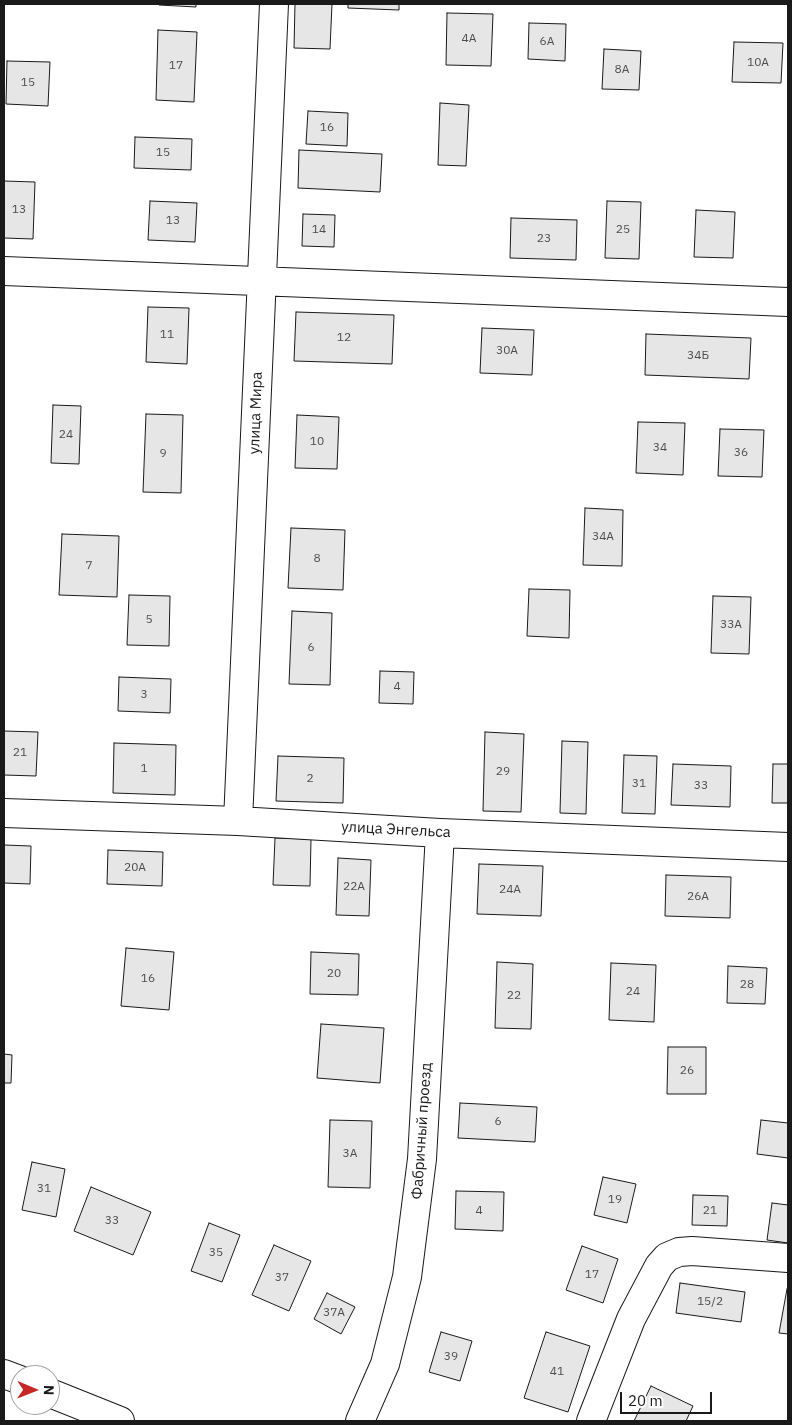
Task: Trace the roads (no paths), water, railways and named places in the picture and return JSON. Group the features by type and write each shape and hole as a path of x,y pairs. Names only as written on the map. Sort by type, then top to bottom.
{"street":[{"name":"улица Мира","path":"238,821 274,4"},
{"path":"4,271 788,302"},
{"name":"улица Энгельса","path":"4,813 238,821 440,833 788,846"},
{"name":"Фабричный проезд","path":"360,1421 385,1364 407,1277 422,1159 440,833"},
{"path":"591,1421 631,1319 659,1266 667,1256 679,1252 692,1251 788,1258"},
{"path":"60,1397 120,1421"}]}
